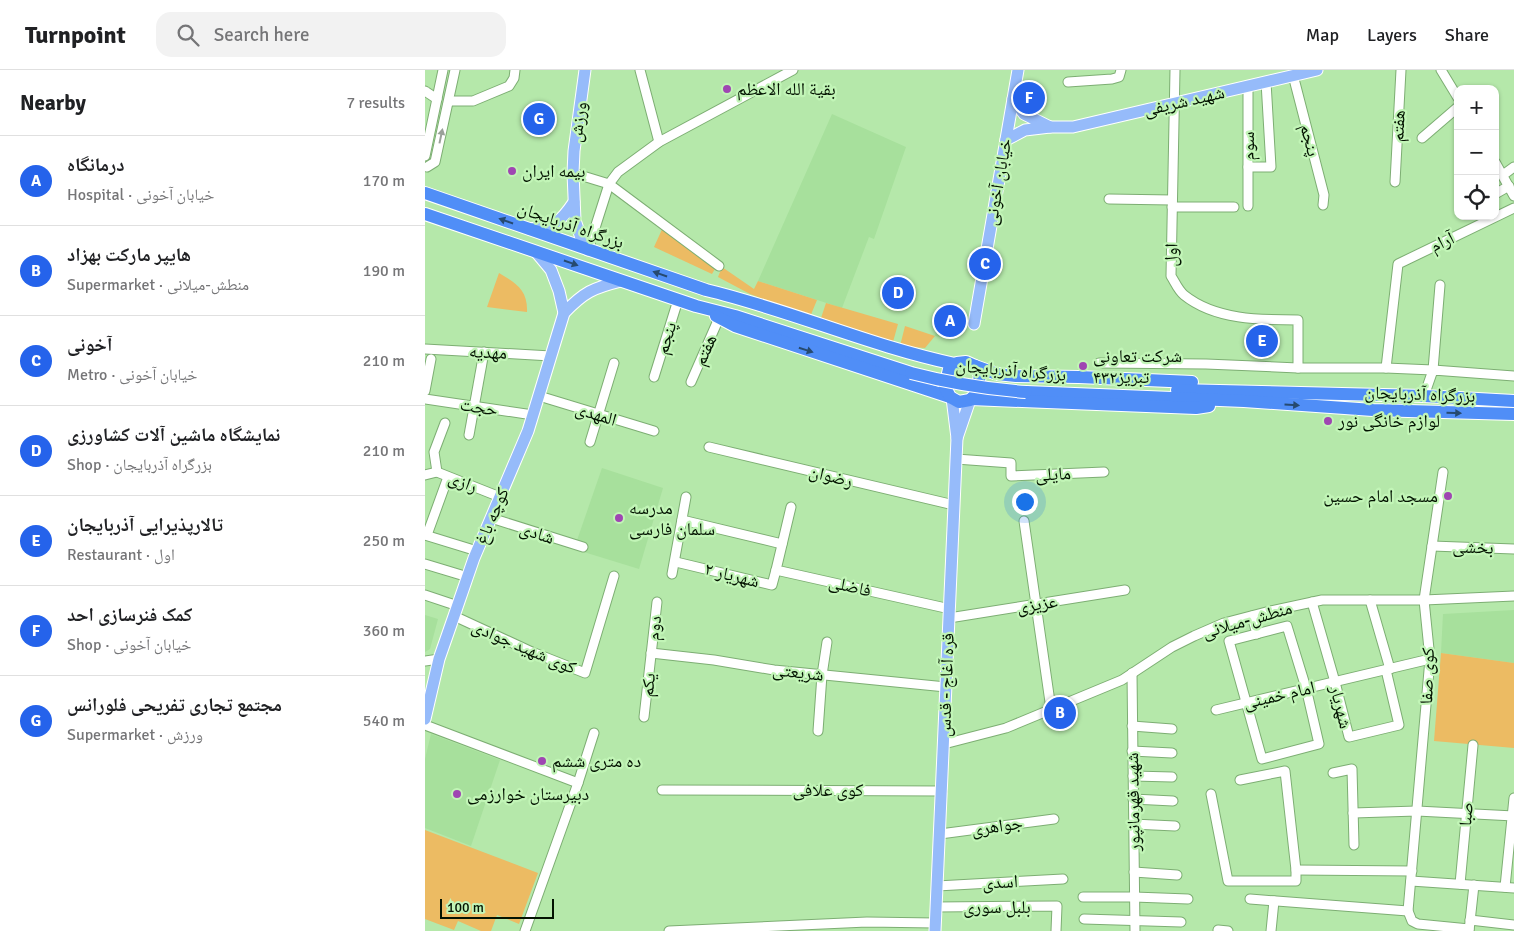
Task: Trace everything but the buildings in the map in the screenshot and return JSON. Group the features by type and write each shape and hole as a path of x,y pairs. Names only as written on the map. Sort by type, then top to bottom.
{"highway":[{"name":"بزرگراه آذربایجان","path":"425,193 706,290 738,308 913,370 951,397"},
{"name":"بزرگراه آذربایجان","path":"425,214 696,306 913,370 955,364"},
{"name":"بزرگراه آذربایجان","path":"696,306 735,326 913,370 935,371 965,378 1026,387 1184,390 1373,410 1511,415"},
{"path":"966,362 975,366 980,375 977,393 971,400 959,402 951,397 945,388 949,369 955,364 966,362"},
{"name":"بزرگراه آذربایجان","path":"975,366 997,374 1016,376 1220,383 1246,396"},
{"path":"1014,402 1007,396 1005,388 1008,380 1016,376"},
{"name":"بزرگراه آذربایجان","path":"971,400 1196,408 1246,396 1424,396 1511,400"}],"main road":[{"name":"ورزش","path":"585,70 574,151 573,173 575,220 581,238 588,250"},
{"name":"خیابان آخونی","path":"974,324 1005,140 1019,70"},
{"name":"شهید شریفی","path":"1005,140 1025,130 1073,127 1317,70"},
{"path":"1013,99 1024,114 1050,128"},
{"path":"529,229 551,226 559,222 574,202"},
{"path":"536,252 551,270 559,291 564,313"},
{"path":"564,313 579,298 597,287 621,281"},
{"name":"کوچه باغ","path":"425,719 439,659 477,551 529,431 564,313"},
{"path":"951,397 957,438"},
{"path":"957,438 971,400"},
{"name":"قره آغاج - قدس","path":"935,927 957,438"}],"street":[{"path":"425,156 443,70"},
{"path":"426,168 435,162 455,70"},
{"path":"449,101 473,101 509,86 515,78 515,70"},
{"path":"640,70 659,142"},
{"path":"588,250 609,184 618,172 659,142 793,70"},
{"path":"1068,82 1112,79 1119,77 1121,70"},
{"path":"1173,103 1175,70"},
{"name":"هفتم","path":"1395,182 1401,70"},
{"path":"1441,70 1454,91"},
{"name":"پنجم","path":"1293,76 1324,195 1323,206"},
{"path":"1248,167 1271,167 1266,82"},
{"name":"سوم","path":"1248,86 1248,206"},
{"path":"425,91 437,99"},
{"name":"اول","path":"1173,103 1171,276 1182,294 1208,309 1251,319 1299,320 1298,368"},
{"path":"1422,138 1454,110"},
{"path":"1503,175 1514,166"},
{"path":"1499,168 1514,196"},
{"path":"573,173 609,184 719,266"},
{"path":"1499,192 1509,186"},
{"path":"1109,199 1234,207"},
{"name":"آرام","path":"1386,368 1398,264 1514,208"},
{"path":"1424,396 1433,370 1440,284"},
{"name":"پنجم","path":"654,377 678,300"},
{"name":"هفتم","path":"691,382 719,318"},
{"name":"مهدیه","path":"425,349 551,356"},
{"path":"469,435 484,352"},
{"path":"425,391 431,360"},
{"path":"589,442 614,363"},
{"path":"1099,363 1206,364 1298,368 1386,368 1513,374"},
{"name":"المهدی","path":"539,396 654,431"},
{"name":"حجت","path":"425,399 533,415"},
{"path":"437,472 430,451 445,423"},
{"name":"رضوان","path":"709,447 954,505"},
{"name":"مایلی","path":"956,459 1011,463 1011,476 1104,472"},
{"name":"رازی","path":"425,475 437,472 500,497"},
{"name":"کوی صفا","path":"1408,907 1430,659 1424,600 1443,472"},
{"path":"448,477 426,535 477,551"},
{"path":"672,574 676,562 686,497"},
{"path":"776,570 791,507"},
{"name":"شادی","path":"491,518 583,547"},
{"path":"682,520 782,544"},
{"path":"1024,521 1051,709"},
{"name":"بخشی","path":"1432,546 1514,549"},
{"name":"شهریار ۲","path":"676,562 772,585 776,570"},
{"path":"425,564 468,577"},
{"name":"فاضلی","path":"776,570 950,613"},
{"name":"کوی شهید جوادی","path":"456,611 532,652 585,674 614,576"},
{"name":"عزیزی","path":"950,613 1036,604 1125,590"},
{"path":"425,595 456,611"},
{"name":"منطش-میلانی","path":"944,744 1006,728 1122,680 1172,647 1223,623 1322,600 1424,600 1514,596"},
{"path":"1370,600 1388,669"},
{"name":"دوم","path":"651,653 657,602"},
{"name":"شهریار","path":"1312,602 1349,737 1399,725 1388,669"},
{"path":"1253,616 1257,634"},
{"path":"1287,626 1305,688 1319,744 1262,759 1229,641 1287,626"},
{"path":"818,731 822,675 827,642"},
{"name":"شریعتی","path":"651,653 714,660 774,670 946,687"},
{"name":"یکم","path":"644,717 651,653"},
{"path":"425,661 439,659"},
{"name":"امام خمینی","path":"1216,710 1430,659"},
{"name":"شهید قهرمانپور","path":"1132,673 1135,931"},
{"path":"425,725 578,782"},
{"path":"1132,726 1172,729"},
{"path":"525,931 595,733"},
{"name":"صبا","path":"1460,884 1473,744"},
{"path":"1132,751 1172,753"},
{"path":"1333,773 1352,768 1354,845"},
{"path":"1211,794 1227,881 1296,881 1285,771 1240,780"},
{"path":"1133,776 1172,777"},
{"name":"کوی علافی","path":"662,790 942,791"},
{"path":"1296,870 1411,876 1460,884 1509,888 1514,798"},
{"path":"1133,799 1173,801"},
{"path":"1353,813 1417,811 1513,816"},
{"name":"جواهری","path":"940,834 1054,819"},
{"path":"1133,824 1175,826"},
{"path":"1134,872 1177,875"},
{"name":"اسدی","path":"937,886 1063,879"},
{"path":"1470,927 1474,885"},
{"path":"1083,897 1188,899"},
{"path":"1250,899 1408,907 1411,921 1417,928 1514,925"},
{"path":"1271,931 1274,901"},
{"name":"بلبل سوری","path":"936,907 1057,906 1056,931"},
{"path":"1084,919 1181,922"},
{"path":"669,931 859,922 935,927"},
{"path":"1218,930 1228,931"}],"shaded area":[{"path":"832,114 906,147 874,239 869,237 842,308 758,281"},
{"path":"664,225 717,265 712,274 654,247"},
{"path":"722,267 754,289 758,281 817,300 810,317 750,294 718,277"},
{"path":"499,273 520,288 527,304 527,312 487,307"},
{"path":"826,303 898,324 893,342 821,318"},
{"path":"943,307 963,317 963,319 954,331 940,337 935,336"},
{"path":"905,326 935,336 925,348 900,346"},
{"name":"مدرسه سلمان فارسی","path":"602,468 663,488 639,569 574,549"},
{"path":"1514,610 1514,663 1441,653 1443,614"},
{"path":"425,615 438,619 430,649 425,652"},
{"path":"1441,653 1514,663 1514,748 1434,741"},
{"name":"دبیرستان خوارزمی","path":"431,734 500,760 471,846 425,828 425,759"},
{"path":"425,830 538,873 519,924 497,915 491,931 481,931 458,921 454,930 425,919"}],"place":[{"name":"بقیة الله الاعظم","path":"727,89"},
{"name":"کمک فنرسازی احد","path":"1029,98"},
{"name":"مجتمع تجاری تفریحی فلورانس","path":"539,119"},
{"name":"بیمه ایران","path":"512,171"},
{"name":"آخونی","path":"985,264"},
{"name":"نمایشگاه ماشین آلات کشاورزی","path":"898,293"},
{"name":"درمانگاه","path":"950,321"},
{"name":"تالارپذیرایی آذربایجان","path":"1262,341"},
{"name":"شرکت تعاونی ۴۳۲تبریز","path":"1083,366"},
{"name":"لوازم خانگی نور","path":"1328,421"},
{"name":"مسجد امام حسین","path":"1448,496"},
{"name":"مدرسه سلمان فارسی","path":"619,518"},
{"name":"هایپر مارکت بهزاد","path":"1060,713"},
{"name":"ده متری ششم","path":"542,761"},
{"name":"دبیرستان خوارزمی","path":"457,794"}]}
